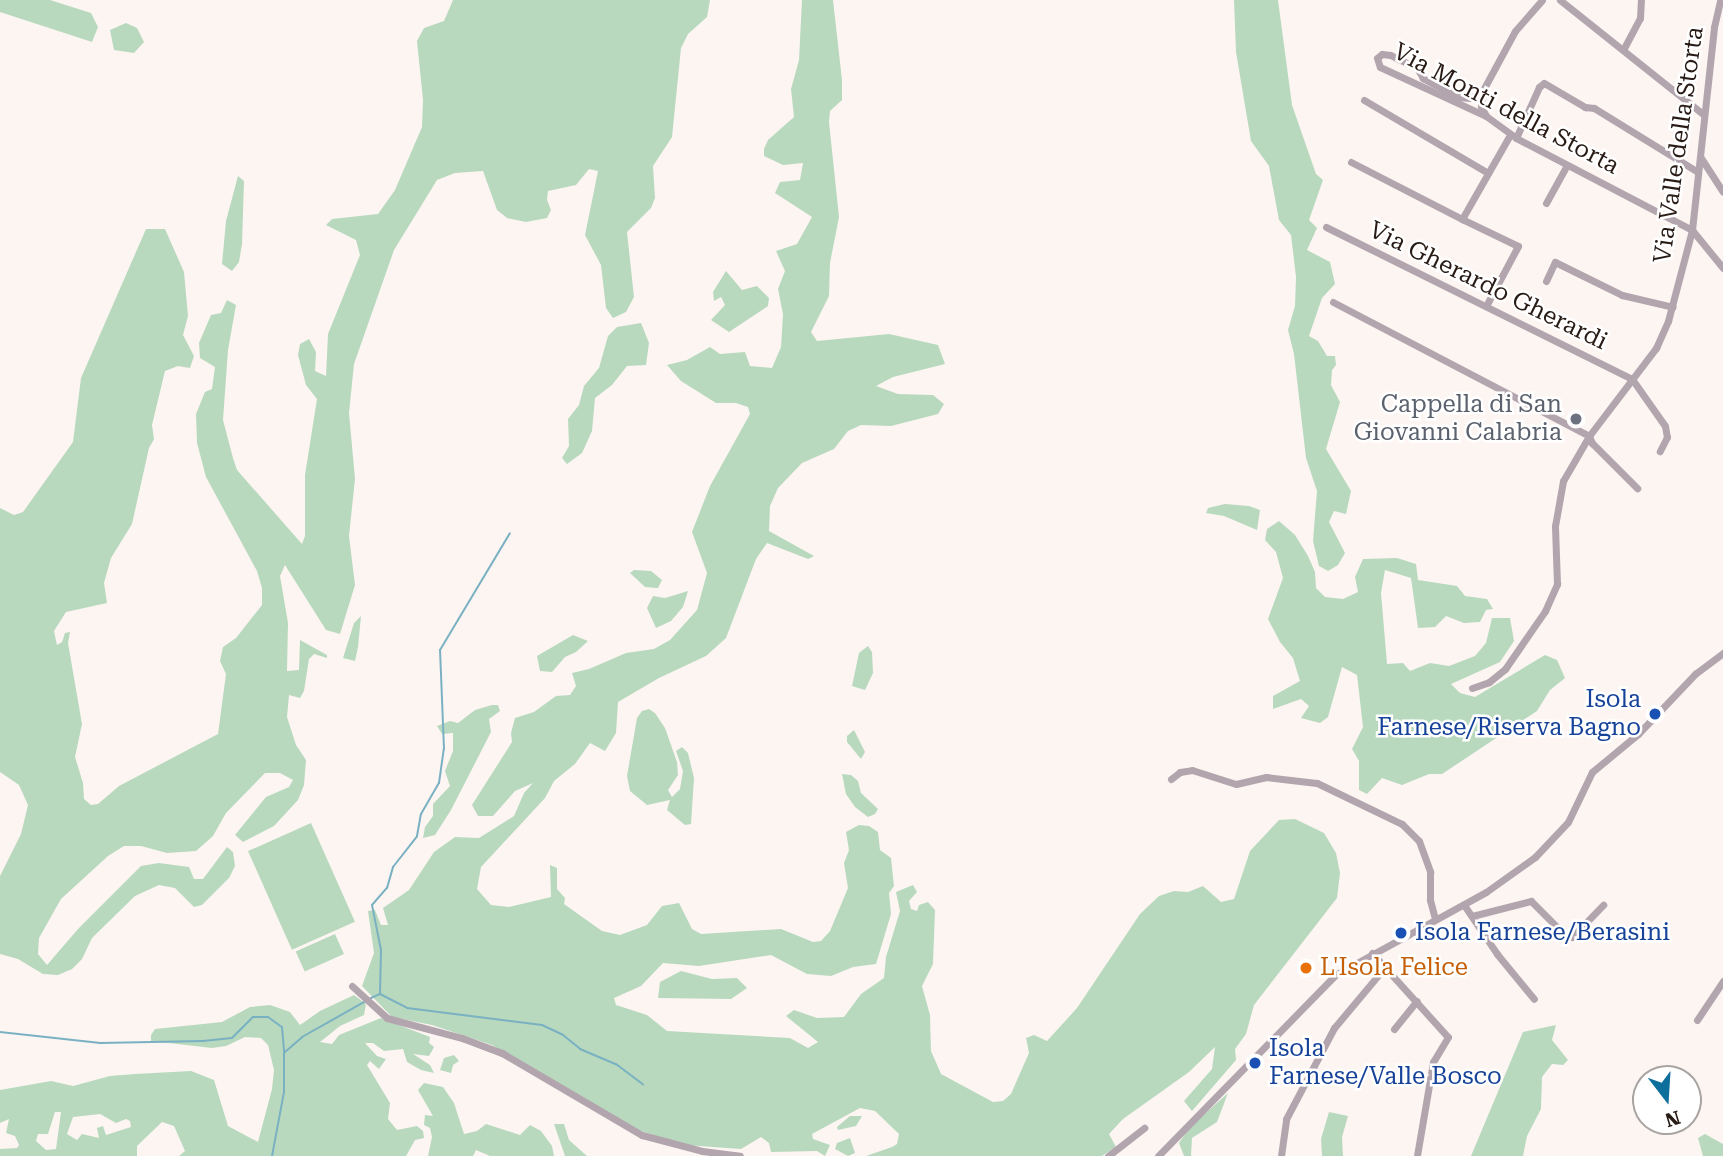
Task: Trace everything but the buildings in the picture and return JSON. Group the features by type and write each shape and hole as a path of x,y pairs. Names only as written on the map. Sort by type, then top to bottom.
{"street":[{"path":"1486,116 1481,106 1482,92 1515,31 1542,0"},
{"path":"1560,0 1704,114"},
{"path":"1623,50 1640,18 1641,0"},
{"name":"Via Valle della Storta","path":"1472,688 1489,682 1505,669 1533,631 1553,594 1557,576 1555,526 1563,481 1589,436 1656,348 1673,307 1692,230 1704,114 1721,2"},
{"name":"Via Monti della Storta","path":"1482,92 1472,98 1458,97 1422,77 1418,69 1386,53 1378,57 1380,67 1486,116 1504,127 1513,137 1692,230"},
{"path":"1462,219 1488,173 1513,137 1539,87 1544,83 1585,107 1594,108 1698,172"},
{"path":"1364,100 1488,173"},
{"path":"1701,158 1723,192"},
{"path":"1351,162 1518,247 1486,306"},
{"path":"1546,203 1567,165"},
{"name":"Via Gherardo Gherardi","path":"1326,227 1632,379"},
{"path":"1692,230 1723,268"},
{"path":"1546,281 1555,261 1622,296 1673,307"},
{"path":"1333,303 1589,436 1592,443 1637,488"},
{"path":"1632,379 1665,426 1667,436 1660,451"},
{"path":"1158,1156 1317,990 1335,975 1464,905 1540,853 1572,815 1592,772 1638,734 1695,674 1723,653"},
{"path":"1171,779 1180,772 1192,770 1236,784 1266,777 1317,783 1402,824 1419,841 1430,872 1430,900 1435,919"},
{"path":"1472,916 1531,901 1565,935 1572,937 1603,905"},
{"path":"1464,905 1497,954 1534,999"},
{"path":"1372,953 1445,1031 1448,1040 1433,1062 1417,1156"},
{"path":"1281,1156 1286,1119 1334,1028 1385,967"},
{"path":"1697,1020 1723,981"},
{"path":"352,986 394,1021 441,1032 502,1053 642,1135 693,1149 740,1156"},
{"path":"1394,1028 1418,1002"},
{"path":"1108,1156 1143,1128"}],"green space":[{"path":"0,0 50,0 91,13 98,27 92,42 0,12"},
{"path":"453,0 710,0 707,17 688,34 681,48 672,137 653,166 655,198 651,208 627,232 634,297 626,312 613,318 606,308 601,265 585,235 598,171 589,169 576,185 548,191 547,200 551,210 547,218 526,222 507,218 497,210 483,171 455,173 437,180 394,250 354,364 349,413 355,479 349,536 355,585 340,634 326,630 285,565 280,576 288,623 287,671 299,670 300,640 327,655 327,658 314,654 309,659 304,691 300,698 289,695 287,717 296,745 306,760 304,785 298,800 274,826 243,842 235,835 266,797 289,787 293,780 280,773 265,773 226,813 213,836 196,851 167,853 141,846 124,846 108,856 61,899 39,938 38,954 47,965 78,929 141,866 159,863 189,867 194,879 203,879 227,847 233,852 235,866 229,878 202,905 194,907 175,888 159,885 135,896 92,938 82,959 72,969 58,975 43,974 18,959 0,954 0,876 21,834 28,805 19,785 0,772 0,508 14,515 23,512 73,442 81,378 146,229 165,229 184,272 188,316 183,335 194,356 190,368 178,366 165,371 152,425 154,439 149,448 132,524 111,558 104,583 107,603 66,612 54,631 57,645 62,642 65,633 70,632 68,643 82,724 75,757 83,783 84,799 91,805 98,804 119,786 218,734 226,674 220,661 223,647 236,638 262,605 262,588 257,571 206,477 197,443 196,414 205,392 212,389 215,367 200,358 199,343 211,315 221,313 227,300 236,305 228,350 223,420 233,458 237,470 302,544 305,536 305,475 317,399 306,385 298,355 300,344 309,339 316,352 315,371 326,376 328,334 360,255 356,240 326,225 332,219 378,214 395,190 422,127 423,100 417,41 424,28 444,21"},
{"path":"802,0 833,0 842,80 842,100 830,111 829,122 839,217 830,263 829,296 811,332 817,341 889,334 938,345 945,364 893,377 876,386 898,394 933,395 944,404 938,414 891,426 861,425 848,431 834,449 802,463 778,488 770,506 769,531 814,556 808,559 767,543 756,559 726,638 706,656 659,678 618,702 616,733 605,751 590,743 575,764 554,781 545,798 481,867 477,889 491,905 509,907 551,897 550,865 557,868 557,889 565,898 564,904 602,931 620,935 647,925 662,906 679,903 692,929 701,934 781,929 813,942 821,941 830,931 848,888 844,863 849,850 846,832 859,825 869,826 878,832 880,850 891,858 894,886 889,893 891,914 876,964 853,967 831,976 807,974 771,955 699,966 663,963 641,986 614,998 616,1005 647,1015 667,1031 790,1038 808,1048 818,1042 786,1016 794,1010 817,1018 844,1017 861,994 884,978 886,957 900,911 896,892 913,885 917,892 909,901 911,909 917,911 919,905 928,902 935,910 933,964 922,986 930,1015 931,1051 941,1074 993,1102 1003,1101 1011,1094 1029,1053 1026,1038 1034,1035 1047,1041 1077,1008 1140,914 1159,896 1174,891 1188,892 1203,886 1221,902 1234,899 1250,851 1279,820 1295,819 1324,833 1336,853 1340,873 1337,898 1254,1005 1246,1034 1235,1049 1236,1060 1192,1111 1184,1101 1212,1069 1215,1047 1189,1072 1123,1119 1109,1134 1116,1147 1102,1156 866,1156 897,1144 899,1134 875,1111 860,1108 812,1134 813,1139 830,1145 825,1156 817,1151 771,1152 769,1143 761,1137 741,1149 685,1145 635,1129 492,1045 432,1025 392,1017 362,986 374,953 368,911 375,910 381,925 388,925 383,908 409,890 434,852 455,837 479,838 514,816 524,793 533,783 515,791 493,816 478,816 472,805 512,742 511,733 515,718 534,712 556,696 570,695 576,686 572,673 589,669 626,653 654,649 670,640 697,610 707,573 692,532 710,486 750,414 748,407 736,403 716,403 681,381 667,365 687,360 710,347 720,354 745,352 750,366 772,368 781,347 783,314 778,289 785,271 776,251 797,244 812,217 775,193 780,182 800,180 803,163 783,165 764,156 764,149 768,140 794,117 791,89 799,60"},
{"path":"1234,0 1278,0 1292,105 1316,174 1323,180 1309,220 1317,228 1307,250 1330,262 1335,284 1322,298 1309,336 1318,341 1327,356 1335,356 1336,365 1332,370 1331,385 1340,402 1326,449 1351,491 1346,514 1334,511 1329,522 1345,553 1338,565 1328,571 1319,566 1313,541 1317,491 1306,458 1294,354 1288,330 1295,306 1296,277 1291,235 1279,220 1269,166 1251,141 1236,52"},
{"path":"126,23 137,28 144,42 134,53 114,50 110,30"},
{"path":"238,176 244,181 242,244 239,262 232,271 222,264 226,221"},
{"path":"726,271 742,290 757,286 769,298 768,306 729,332 711,320 725,305 721,297 714,301 713,292"},
{"path":"641,323 649,343 646,365 627,366 612,385 595,398 592,431 582,453 567,464 562,458 569,446 568,419 579,405 584,386 599,368 608,336 617,327"},
{"path":"1225,504 1260,510 1257,530 1224,516 1206,513 1208,508"},
{"path":"1279,521 1295,535 1308,556 1315,572 1316,588 1325,597 1343,599 1358,592 1355,577 1363,559 1397,558 1416,564 1418,580 1457,586 1465,596 1487,599 1493,609 1486,610 1480,622 1464,623 1446,616 1435,627 1418,628 1411,578 1385,570 1381,593 1387,664 1403,663 1410,671 1430,663 1449,666 1475,656 1486,643 1492,618 1510,618 1514,641 1500,662 1451,684 1460,693 1475,697 1545,655 1557,660 1565,678 1550,690 1537,711 1442,774 1429,774 1402,785 1382,778 1367,794 1359,790 1359,761 1352,749 1363,727 1357,675 1342,667 1328,717 1320,723 1301,718 1309,706 1301,699 1273,709 1273,696 1300,681 1293,658 1280,642 1268,619 1283,578 1276,552 1265,540 1267,529"},
{"path":"634,570 651,571 662,580 658,588 645,587 630,573"},
{"path":"688,591 683,607 671,621 656,628 647,608 653,596 665,598"},
{"path":"361,616 355,661 343,658 354,623"},
{"path":"573,635 588,641 576,652 565,657 552,672 540,671 537,656"},
{"path":"868,646 872,652 873,673 865,690 852,686 859,653"},
{"path":"498,705 500,711 489,719 491,732 451,810 435,835 423,838 425,827 433,816 433,804 450,786 445,771 453,751 453,733 442,734 437,726 450,721 458,723 475,710"},
{"path":"649,709 665,728 677,762 678,775 668,790 672,797 680,789 683,771 676,751 682,747 688,753 694,778 691,824 685,825 667,810 670,800 647,805 630,791 627,776 637,718 642,711"},
{"path":"854,730 865,752 861,759 847,742 847,736"},
{"path":"842,774 851,775 858,781 861,793 878,809 875,814 868,817 855,807 846,794"},
{"path":"311,823 355,922 292,950 248,851"},
{"path":"335,934 344,954 305,972 296,951"},
{"path":"681,971 712,979 737,978 747,988 731,999 658,998 660,982"},
{"path":"354,995 366,1004 364,1015 340,1026 320,1042 332,1044 339,1035 381,1018 430,1037 429,1043 434,1047 429,1056 413,1054 430,1065 434,1073 421,1070 407,1062 403,1049 384,1051 373,1043 365,1043 377,1056 386,1059 379,1069 370,1061 367,1065 390,1103 388,1119 397,1130 417,1126 423,1131 424,1138 415,1140 406,1156 179,1156 185,1151 174,1126 162,1122 137,1146 137,1156 0,1156 0,1149 17,1148 19,1145 15,1136 6,1133 9,1119 0,1123 0,1090 51,1081 73,1086 110,1076 135,1074 191,1071 214,1080 228,1126 258,1142 272,1089 274,1070 268,1045 261,1038 245,1037 226,1046 212,1048 151,1041 151,1035 155,1029 222,1022 250,1007 270,1005 290,1012 300,1025 320,1011","holes":["55,1112 61,1112 56,1149 46,1150 36,1141 38,1134 48,1134","100,1114 116,1123 126,1119 130,1121 131,1127 106,1135 103,1126 97,1128 99,1138 82,1134 77,1140 67,1134 73,1117"]},
{"path":"1556,1025 1552,1040 1568,1060 1563,1065 1552,1064 1542,1077 1541,1109 1527,1136 1523,1156 1471,1156 1523,1032"},
{"path":"454,1055 459,1061 453,1065 451,1073 440,1070 444,1058"},
{"path":"424,1083 443,1087 454,1103 464,1134 477,1131 486,1124 520,1135 530,1125 541,1131 552,1146 554,1156 490,1156 476,1150 473,1156 428,1156 432,1137 430,1128 424,1125 425,1115 433,1116 418,1090"},
{"path":"1228,1093 1217,1122 1192,1138 1191,1156 1184,1156 1179,1143 1189,1128"},
{"path":"1329,1112 1348,1116 1342,1137 1343,1156 1322,1156 1321,1139"},
{"path":"850,1116 862,1116 856,1126 838,1130 837,1127"},
{"path":"554,1124 564,1124 569,1140 587,1156 565,1156"},
{"path":"1705,1134 1723,1144 1723,1156 1703,1156 1698,1138"},
{"path":"850,1138 855,1153 848,1156 835,1149 837,1143"}],"waterway":[{"path":"380,994 381,950 372,905 387,888 393,867 417,836 421,814 439,783 444,749 440,650 510,533"},
{"path":"371,998 380,994 407,1008 542,1025 563,1035 580,1049 616,1064 643,1084"},
{"path":"285,1052 302,1037 366,1001"},
{"path":"0,1032 100,1043 203,1041 232,1038 253,1017 268,1017 282,1027 284,1052 284,1092 272,1156"}],"place":[{"name":"Cappella di San Giovanni Calabria","path":"1576,419"},
{"name":"Isola Farnese/Riserva Bagno","path":"1655,714"},
{"name":"Isola Farnese/Berasini","path":"1401,933"},
{"name":"L'Isola Felice","path":"1306,968"},
{"name":"Isola Farnese/Valle Bosco","path":"1255,1063"}]}
